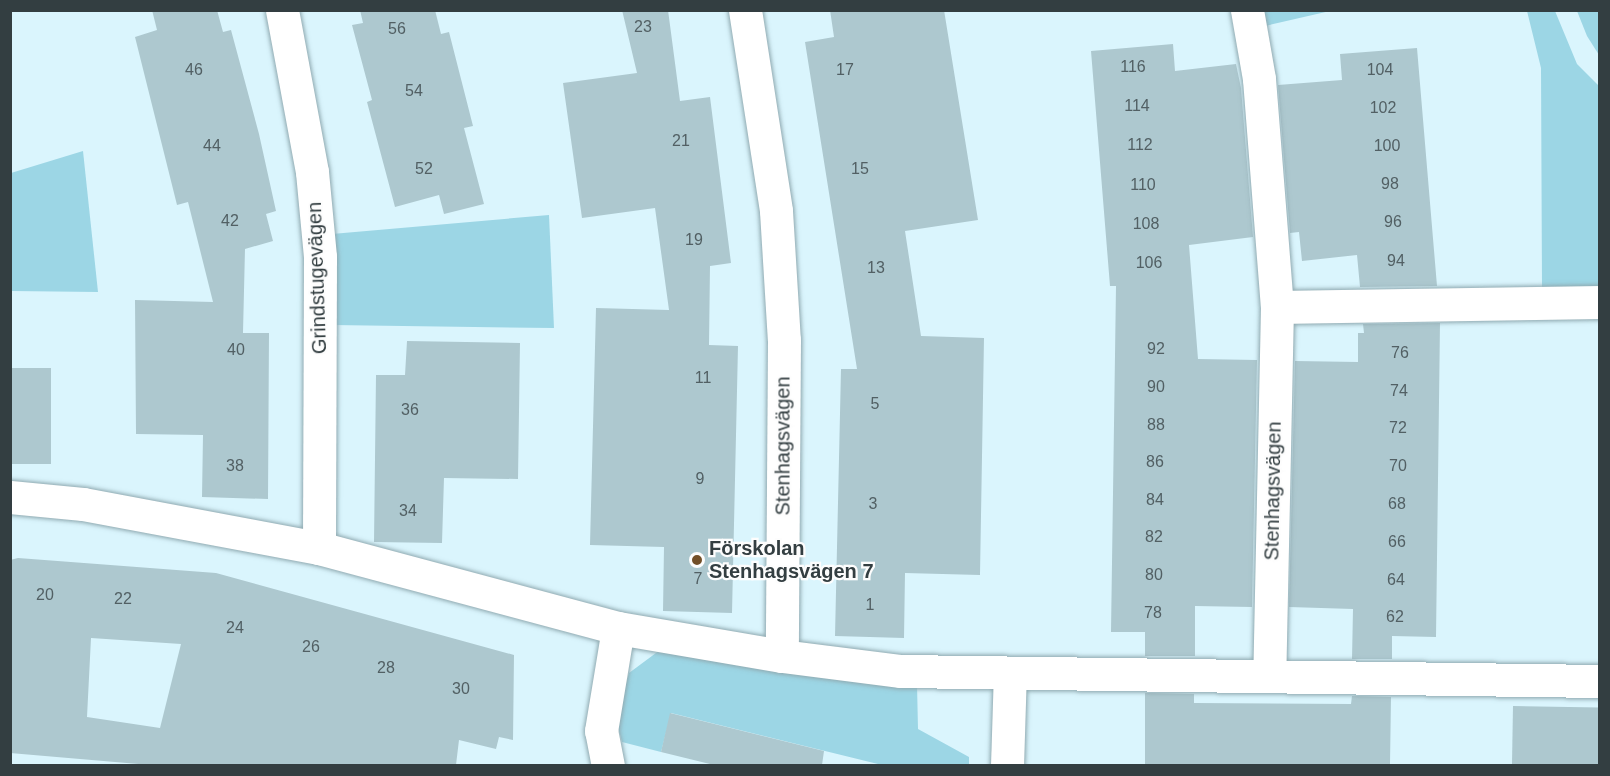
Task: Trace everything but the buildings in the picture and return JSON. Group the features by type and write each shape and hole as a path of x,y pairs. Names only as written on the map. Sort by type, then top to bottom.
{"street":[{"name":"Grindstugevägen","path":"282,10 312,172 320,257 319,548"},
{"name":"Stenhagsvägen","path":"745,10 776,211 783,328 782,656"},
{"name":"Stenhagsvägen","path":"1247,10 1259,79 1277,307 1269,675"},
{"path":"1277,307 1599,302"},
{"path":"10,498 106,508 319,548 618,628 782,656 901,671 1599,681"},
{"path":"608,765 602,731 618,628"},
{"path":"1007,765 1010,673"}],"shaded area":[{"path":"1261,10 1330,11 1265,26"},
{"path":"1527,11 1555,11 1577,64 1599,86 1599,288 1542,287 1541,68"},
{"path":"1577,11 1599,11 1599,55 1587,36"},
{"path":"83,151 98,292 11,291 11,173"},
{"path":"549,215 554,328 332,325 332,234"},
{"path":"660,650 917,684 918,729 969,757 969,765 882,765 671,713 661,752 622,742 616,719 629,673"}],"place":[{"name":"Förskolan Stenhagsvägen 7","path":"697,560"}]}
